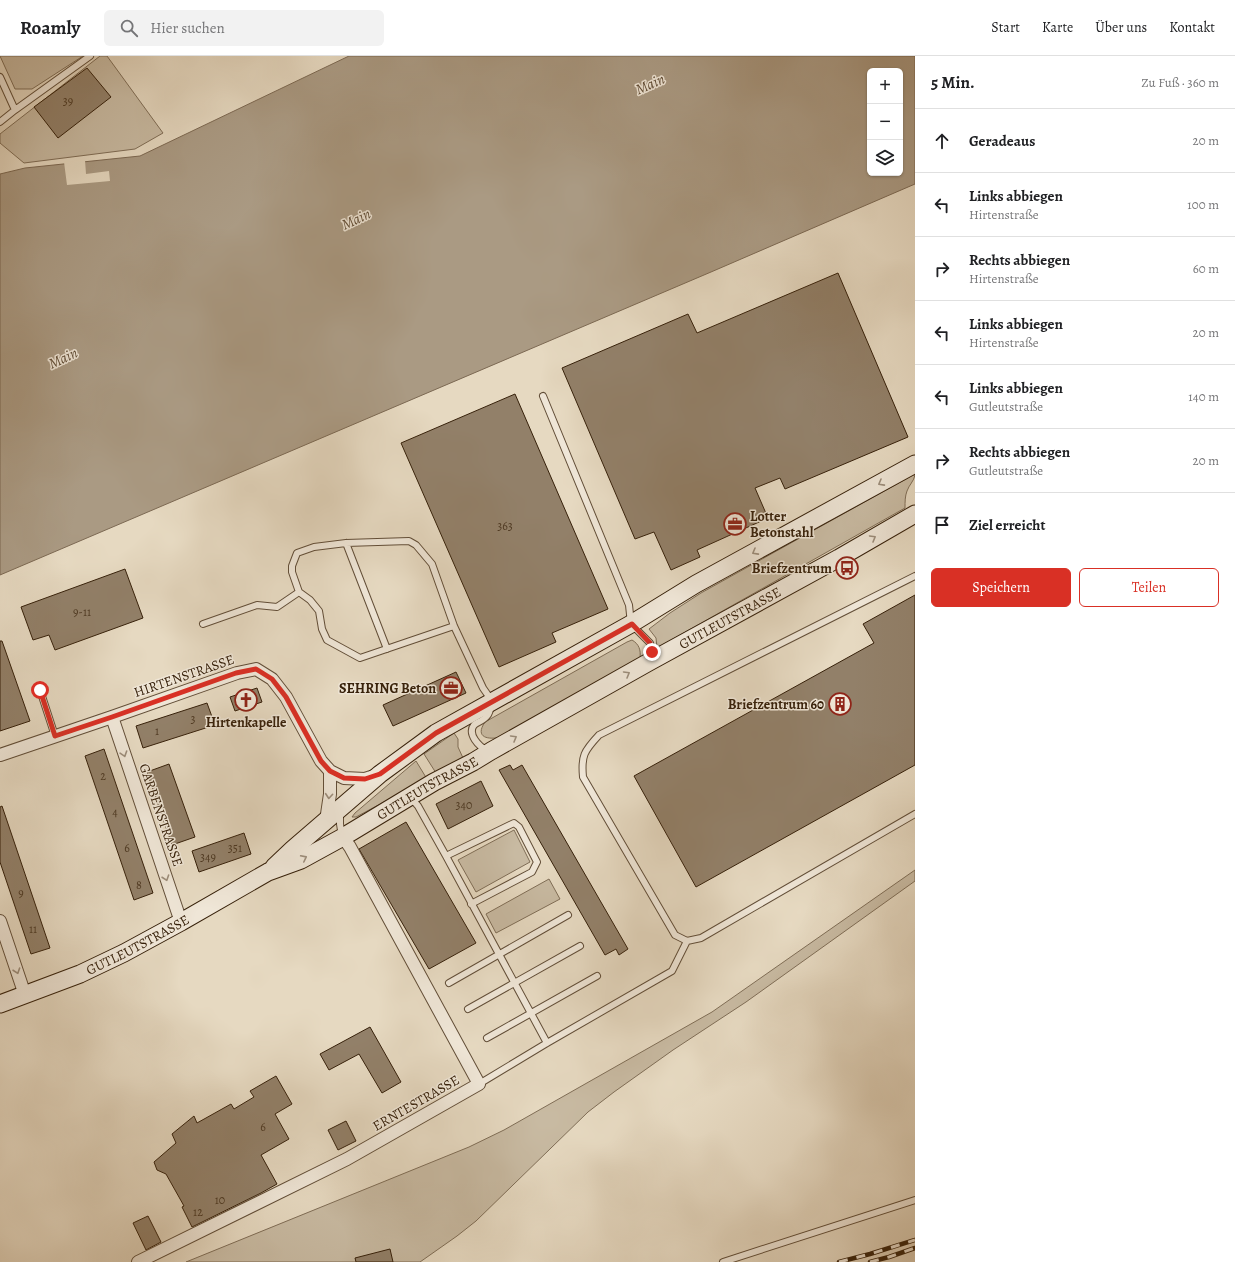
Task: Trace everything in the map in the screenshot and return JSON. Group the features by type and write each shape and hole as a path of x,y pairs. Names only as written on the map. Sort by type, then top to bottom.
{"main road":[{"name":"GUTLEUTSTRASSE","path":"268,872 380,774 436,733 632,624 696,584 915,464"},
{"name":"GUTLEUTSTRASSE","path":"0,1004 80,974 124,953 268,872 301,860 343,838 434,782 473,762 915,514"}],"street":[{"name":"HIRTENSTRASSE","path":"0,755 236,673 256,669 272,679 286,697 321,761 330,771"},
{"name":"GARBENSTRASSE","path":"112,717 181,922"},
{"path":"326,821 330,794 330,771 344,778 365,779 380,774"},
{"name":"ERNTESTRASSE","path":"138,1262 347,1159 479,1084 350,847 343,838"},
{"path":"0,921 26,995"}],"lane":[{"path":"0,122 90,56"},
{"path":"0,77 15,110"},
{"path":"543,396 629,605 632,624 650,643 652,652 649,662"},
{"path":"454,626 360,658 327,640 322,629 319,611 310,600 299,592 292,572 292,566 297,554 314,547 346,542 409,541 416,545 432,564 454,626 483,688 492,701"},
{"path":"346,542 387,649"},
{"path":"915,576 599,735 588,747 582,762 583,777 675,935 687,941 701,938 915,814"},
{"path":"203,624 257,605 277,607 299,592"},
{"path":"40,690 55,736"},
{"name":"GUTLEUTSTRASSE","path":"491,751 479,745 474,739 472,731 474,726 487,717 492,701"},
{"path":"410,796 418,806 446,856 547,1043"},
{"path":"340,808 340,824 343,838"},
{"path":"446,856 514,823 519,827 537,862 532,872 471,904"},
{"path":"449,983 568,915"},
{"path":"479,1084 672,971 687,941"},
{"path":"468,1009 580,946"},
{"path":"487,1038 597,976"},
{"path":"723,1262 915,1200"}],"shaded area":[{"path":"0,56 83,56 32,89 15,89"},
{"path":"100,56 107,56 163,133 135,149 24,163 0,143 0,134"},
{"path":"915,475 906,495 905,508 657,648 656,638 649,629 670,613 701,593"},
{"path":"632,640 639,648 640,658 501,737 488,738 482,735 482,727 485,722"},
{"path":"454,733 458,739 458,747 463,758 436,773 424,754"},
{"path":"416,761 427,779 356,817 352,817 355,813"},
{"path":"514,830 530,862 476,892 458,860"},
{"path":"915,870 915,881 746,1002 673,1050 588,1112 476,1221 420,1262 186,1262 469,1147 504,1130 712,1012"},
{"path":"549,879 560,899 496,933 486,914"}],"water":[{"name":"Main","path":"349,56 915,56 915,184 0,575 0,174 25,168 140,156"}],"pier":[{"path":"85,160 86,174 109,171 110,181 67,185 64,162"}],"building":[{"path":"87,68 111,97 58,138 34,107"},
{"path":"838,273 908,437 785,489 780,478 755,488 768,518 697,550 700,557 671,570 654,532 635,539 562,368 688,314 697,333"},
{"path":"515,394 608,609 552,633 556,642 499,667 401,443"},
{"path":"125,569 143,618 55,650 49,635 33,640 21,607"},
{"name":"Briefzentrum 60","path":"915,595 915,765 696,887 634,776 874,643 863,624"},
{"path":"0,641 2,641 30,721 0,731"},
{"path":"456,672 466,693 393,726 383,705"},
{"name":"Hirtenkapelle","path":"257,688 262,702 235,711 230,697"},
{"path":"207,703 215,725 143,748 136,726"},
{"path":"104,749 153,893 134,900 85,756"},
{"path":"169,764 195,837 172,845 147,772"},
{"path":"510,765 513,770 522,765 628,949 619,955 616,949 605,955 499,770"},
{"path":"481,781 493,806 448,829 436,804"},
{"path":"2,806 50,948 31,954 0,862 0,807"},
{"path":"406,822 476,943 429,969 359,849"},
{"path":"244,833 251,854 199,872 192,851"},
{"path":"370,1027 401,1082 382,1093 359,1054 329,1070 320,1054"},
{"path":"276,1076 292,1104 275,1114 289,1139 261,1155 277,1184 192,1227 182,1207 184,1206 166,1174 157,1170 154,1162 176,1143 172,1134 194,1116 197,1123 231,1104 234,1109 254,1097 250,1091"},
{"path":"346,1121 356,1141 338,1150 328,1130"},
{"path":"148,1216 161,1242 146,1250 133,1223"},
{"path":"390,1249 393,1262 356,1262 355,1258"}],"railway":[{"path":"839,1262 915,1240"},
{"path":"870,1262 915,1248"}],"place":[{"name":"Lotter Betonstahl","path":"735,524"},
{"name":"Briefzentrum","path":"847,568"},
{"name":"SEHRING Beton","path":"451,688"},
{"name":"Hirtenkapelle","path":"246,700"},
{"name":"Briefzentrum 60","path":"840,704"}],"route":[{"path":"40,690 55,736 236,673 256,669 272,679 286,697 321,761 330,771 344,778 365,779 380,774 436,733 632,624 650,643 652,652"}]}
